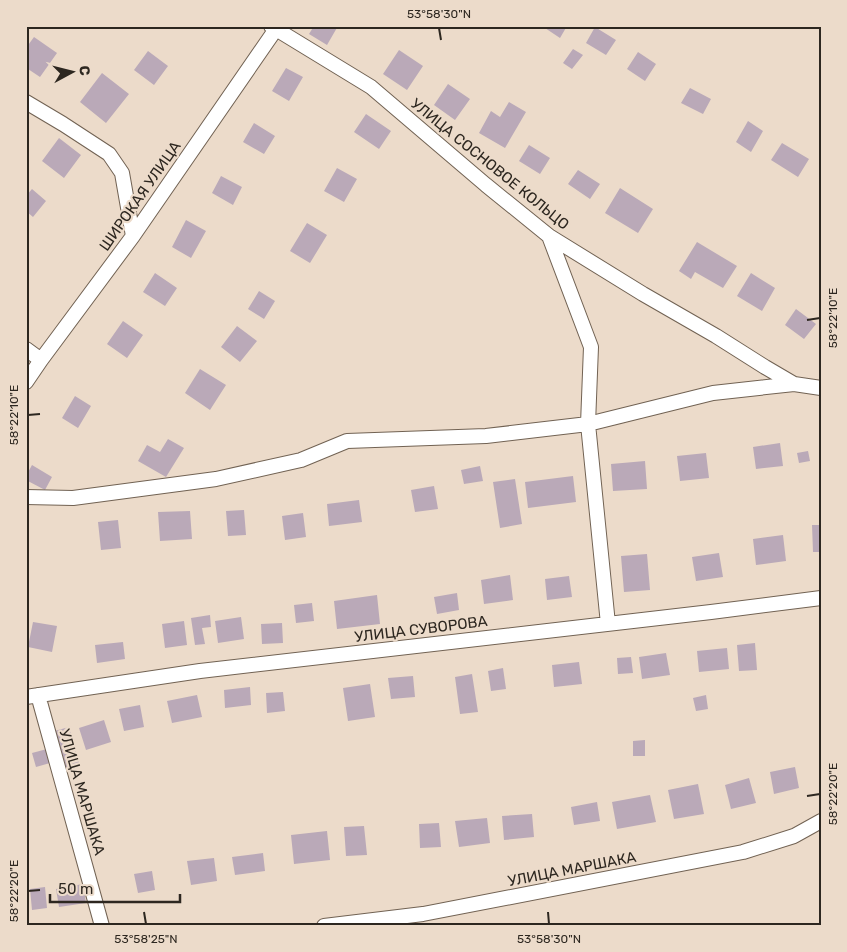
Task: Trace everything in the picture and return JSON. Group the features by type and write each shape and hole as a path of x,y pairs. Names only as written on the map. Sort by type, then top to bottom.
{"street":[{"name":"ШИРОКАЯ УЛИЦА","path":"26,382 132,236 275,27"},
{"name":"УЛИЦА СОСНОВОЕ КОЛЬЦО","path":"275,27 371,87 549,236 794,384"},
{"path":"26,102 64,124 109,154 122,172 132,236"},
{"path":"549,236 591,347 588,424 608,624"},
{"path":"26,349 41,360"},
{"name":"УЛИЦА СОСНОВОЕ КОЛЬЦО","path":"26,497 73,498 216,479 301,460 347,440 486,436 588,424 713,393 794,384 821,388"},
{"name":"УЛИЦА СУВОРОВА","path":"32,696 200,671 821,598"},
{"name":"УЛИЦА МАРШАКА","path":"32,696 102,926"},
{"name":"УЛИЦА МАРШАКА","path":"324,926 423,914 743,852 794,836 821,821"}],"building":[{"path":"314,26 338,26 327,45 309,34"},
{"path":"542,26 567,26 560,38"},
{"path":"595,27 616,40 606,55 586,43"},
{"path":"34,37 57,53 40,77 28,69 26,71 26,48"},
{"path":"573,49 583,55 572,69 563,63"},
{"path":"399,50 423,66 407,90 383,74"},
{"path":"148,51 168,66 154,85 134,70"},
{"path":"638,52 656,64 645,81 627,69"},
{"path":"286,68 303,77 289,101 272,91"},
{"path":"102,73 129,94 106,123 80,102"},
{"path":"448,84 470,99 455,120 434,105"},
{"path":"690,88 711,99 703,114 681,103"},
{"path":"509,102 526,112 505,148 479,133 491,111 500,117"},
{"path":"366,114 391,131 379,149 354,132"},
{"path":"748,121 763,131 751,152 736,142"},
{"path":"254,123 275,136 264,154 243,142"},
{"path":"59,138 81,155 64,178 42,161"},
{"path":"782,143 809,159 798,177 771,160"},
{"path":"529,145 550,158 540,174 519,161"},
{"path":"337,168 357,179 344,202 324,191"},
{"path":"578,170 600,184 590,199 568,184"},
{"path":"221,176 242,187 233,205 212,193"},
{"path":"620,188 653,209 638,233 605,213"},
{"path":"32,189 46,201 33,217 26,211 26,196"},
{"path":"186,220 206,231 191,258 172,247"},
{"path":"307,223 327,235 310,263 290,251"},
{"path":"697,242 737,266 723,288 695,272 691,279 679,271"},
{"path":"155,273 177,288 165,306 143,292"},
{"path":"751,273 775,288 762,311 737,296"},
{"path":"259,291 275,301 264,319 248,309"},
{"path":"796,309 816,324 804,339 785,325"},
{"path":"123,321 143,335 127,358 107,344"},
{"path":"237,326 257,341 240,362 221,347"},
{"path":"200,369 226,385 210,410 185,393"},
{"path":"75,396 91,406 78,428 62,418"},
{"path":"168,439 184,448 166,477 138,461 147,445 160,452"},
{"path":"780,443 783,466 756,469 753,447"},
{"path":"808,451 810,461 799,463 797,453"},
{"path":"706,453 709,478 680,481 677,456"},
{"path":"645,461 647,489 613,491 611,464"},
{"path":"32,465 52,477 45,490 26,480"},
{"path":"480,466 483,481 464,484 461,470"},
{"path":"573,476 576,502 528,508 525,482"},
{"path":"515,479 522,524 500,528 493,482"},
{"path":"434,486 438,509 415,512 411,490"},
{"path":"359,500 362,522 329,526 327,504"},
{"path":"244,510 246,535 228,536 226,511"},
{"path":"190,511 192,539 160,541 158,512"},
{"path":"303,513 306,537 285,540 282,516"},
{"path":"118,520 121,548 101,550 98,522"},
{"path":"812,525 821,525 821,552 813,552"},
{"path":"783,535 786,561 756,565 753,539"},
{"path":"719,553 723,577 696,581 692,557"},
{"path":"647,554 650,590 624,592 621,556"},
{"path":"510,575 513,600 484,604 481,580"},
{"path":"569,576 572,597 547,600 545,579"},
{"path":"457,593 459,610 437,614 434,597"},
{"path":"377,595 380,624 337,629 334,601"},
{"path":"312,603 314,621 296,623 294,605"},
{"path":"210,615 211,627 202,628 205,644 195,645 191,618"},
{"path":"241,617 244,639 218,643 215,621"},
{"path":"184,621 187,645 165,648 162,624"},
{"path":"33,622 57,626 52,652 28,647"},
{"path":"282,623 283,643 262,644 261,624"},
{"path":"123,642 125,659 97,663 95,645"},
{"path":"755,643 757,670 739,671 737,645"},
{"path":"727,648 729,669 699,672 697,651"},
{"path":"666,653 670,675 642,679 639,657"},
{"path":"631,657 633,673 618,674 617,658"},
{"path":"579,662 582,684 554,687 552,665"},
{"path":"503,668 506,689 491,691 488,671"},
{"path":"472,674 478,712 460,714 455,677"},
{"path":"413,676 415,697 391,699 388,678"},
{"path":"370,684 375,717 348,721 343,688"},
{"path":"250,687 251,705 225,708 224,690"},
{"path":"283,692 285,711 267,713 266,693"},
{"path":"197,695 202,717 172,723 167,701"},
{"path":"706,695 708,709 696,711 693,698"},
{"path":"140,705 144,727 124,731 119,709"},
{"path":"104,720 111,742 86,750 79,728"},
{"path":"69,727 80,766 62,771 51,732"},
{"path":"645,740 645,756 633,756 633,741"},
{"path":"47,749 50,763 36,767 32,753"},
{"path":"795,767 799,788 774,794 770,772"},
{"path":"749,778 756,803 731,809 725,785"},
{"path":"698,784 704,814 674,819 668,790"},
{"path":"650,795 656,822 617,829 612,802"},
{"path":"597,802 600,821 574,825 571,807"},
{"path":"532,814 534,837 504,840 502,816"},
{"path":"487,818 490,843 459,847 455,821"},
{"path":"439,823 441,847 420,848 419,824"},
{"path":"364,826 367,855 346,856 344,827"},
{"path":"327,831 330,860 294,864 291,835"},
{"path":"263,853 265,871 235,875 232,857"},
{"path":"214,858 217,881 191,885 187,861"},
{"path":"152,871 155,890 138,893 134,874"},
{"path":"83,884 86,903 59,907 56,889"},
{"path":"45,887 47,908 32,910 30,889"}]}
